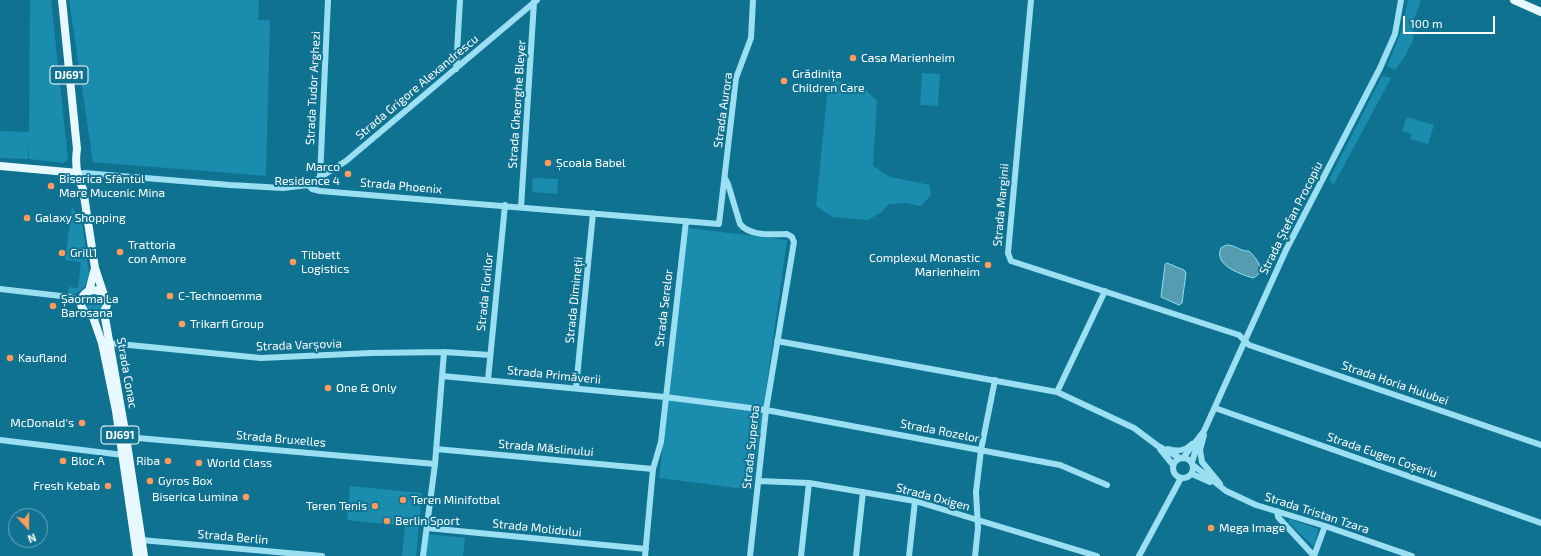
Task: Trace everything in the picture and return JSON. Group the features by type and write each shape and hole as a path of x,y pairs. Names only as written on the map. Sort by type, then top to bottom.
{"main road":[{"name":"DJ691","path":"62,0 77,150 76,159 81,173 95,268 107,304 104,312"},
{"path":"1514,0 1541,12"},
{"path":"0,166 81,173"},
{"name":"DJ691","path":"93,317 84,313 80,302 83,295 89,291 95,268"},
{"path":"89,291 97,290 104,295"},
{"path":"93,317 104,312"},
{"name":"Strada Conac","path":"104,312 126,437 144,556"},
{"name":"Strada Conac","path":"93,317 102,343 123,454 137,556"}],"street":[{"name":"Strada Tudor Arghezi","path":"320,177 328,0"},
{"path":"456,69 460,0"},
{"name":"Strada Aurora","path":"719,224 736,78 751,38 754,0"},
{"name":"Strada Marginii","path":"1031,0 1008,258 1015,263 1239,335 1244,340"},
{"name":"Strada Grigore Alexandrescu","path":"308,185 346,160 535,1"},
{"name":"Strada Gheorghe Bleyer","path":"522,207 535,1"},
{"name":"Strada Ștefan Procopiu","path":"1192,464 1199,440 1215,408 1244,340 1286,250 1380,68 1394,34 1400,2"},
{"name":"Strada Phoenix","path":"81,173 283,188 308,185 312,189 320,191 719,224"},
{"name":"Strada Superba","path":"725,178 742,227 754,233 787,234 793,240 794,245 766,410 750,556"},
{"name":"Strada Florilor","path":"488,380 505,206"},
{"name":"Strada Dimineții","path":"576,388 593,213"},
{"name":"Strada Serelor","path":"645,556 654,469 661,442 664,397 686,221"},
{"path":"0,289 70,297 80,302"},
{"path":"1057,392 1087,326 1105,291"},
{"name":"Strada Horia Hulubei","path":"1244,340 1249,345 1541,444"},
{"path":"777,341 1057,392 1134,428 1158,446 1192,464 1192,474 1187,478 1181,478 1175,474"},
{"name":"Strada Varșovia","path":"109,343 261,358 444,352 490,355"},
{"path":"423,556 435,464 444,352"},
{"name":"Strada Primăverii","path":"442,376 664,397 766,410"},
{"path":"975,556 977,521 976,492 995,380"},
{"name":"Strada Eugen Coșeriu","path":"1215,408 1541,523"},
{"name":"Strada Rozelor","path":"766,410 1060,465 1107,485"},
{"path":"1158,446 1174,451 1185,450 1204,431"},
{"path":"1204,431 1200,450 1202,462 1226,491"},
{"name":"Strada Bruxelles","path":"126,437 435,464"},
{"path":"0,440 123,454"},
{"name":"Strada Ștefan Procopiu","path":"1181,458 1199,440"},
{"path":"1158,446 1173,465 1175,474 1174,489"},
{"name":"Strada Măslinului","path":"436,449 654,469"},
{"path":"1173,465 1181,458"},
{"name":"Strada Tristan Tzara","path":"1192,464 1226,491 1256,505 1412,556"},
{"name":"Strada Tristan Tzara","path":"1192,474 1217,485"},
{"path":"1139,556 1181,478"},
{"name":"Strada Oxigen","path":"759,481 809,482 915,501 977,521 1097,556"},
{"path":"801,556 809,482"},
{"path":"856,556 863,492"},
{"path":"909,556 915,501"},
{"path":"1277,511 1278,517 1314,556 1324,526"},
{"name":"Strada Molidului","path":"427,528 646,549"},
{"name":"Strada Berlin","path":"141,540 322,556"}],"shaded area":[{"path":"30,0 51,0 68,159 64,163 29,159 29,140 28,159 0,158 0,131 29,132"},
{"path":"69,0 259,0 258,20 270,20 266,176 93,162"},
{"path":"1408,0 1421,0 1414,19 1413,40 1405,56 1395,70 1387,66 1401,32"},
{"path":"922,73 940,74 938,106 920,105"},
{"path":"1382,76 1391,78 1334,184 1330,182 1330,178"},
{"path":"838,81 862,86 877,101 873,166 890,177 930,185 931,195 921,206 906,203 889,204 882,212 868,220 833,217 816,206 828,86"},
{"path":"1407,117 1434,125 1428,144 1410,139 1412,134 1402,131"},
{"path":"533,178 558,179 557,194 532,192"},
{"path":"72,207 82,222 89,274 87,282 80,291 68,295 69,287 78,288 81,262 65,260"},
{"path":"688,228 787,240 752,490 659,478"},
{"path":"1227,245 1249,251 1259,264 1260,272 1253,278 1235,271 1224,264 1220,254 1221,248"},
{"path":"1167,263 1184,270 1186,273 1182,303 1179,305 1161,297 1165,265"},
{"path":"94,294 101,297 104,304 101,311 94,314 87,311 84,304 87,297"},
{"name":"Berlin Sport","path":"350,486 422,493 416,556 402,556 405,526 347,520"},
{"path":"1290,519 1318,529 1315,545 1313,546 1288,522"},
{"path":"428,534 465,538 463,556 426,556"}],"place":[{"name":"Casa Marienheim","path":"853,58"},
{"name":"Grădinița Children Care","path":"784,81"},
{"name":"Școala Babel","path":"548,163"},
{"name":"Marco Residence 4","path":"348,174"},
{"name":"Biserica Sfântul Mare Mucenic Mina","path":"51,186"},
{"name":"Galaxy Shopping","path":"27,218"},
{"name":"Trattoria con Amore","path":"120,252"},
{"name":"Grill1","path":"62,253"},
{"name":"Tibbett Logistics","path":"293,262"},
{"name":"Complexul Monastic Marienheim","path":"988,265"},
{"name":"C-Technoemma","path":"170,296"},
{"name":"Șaorma La Barosana","path":"53,306"},
{"name":"Trikarfi Group","path":"182,324"},
{"name":"Kaufland","path":"10,358"},
{"name":"One & Only","path":"328,388"},
{"name":"McDonald's","path":"82,423"},
{"name":"Bloc A","path":"63,461"},
{"name":"Riba","path":"168,461"},
{"name":"World Class","path":"199,463"},
{"name":"Gyros Box","path":"150,481"},
{"name":"Fresh Kebab","path":"108,486"},
{"name":"Biserica Lumina","path":"246,497"},
{"name":"Teren Minifotbal","path":"403,500"},
{"name":"Teren Tenis","path":"375,506"},
{"name":"Berlin Sport","path":"387,521"},
{"name":"Mega Image","path":"1211,528"}]}
